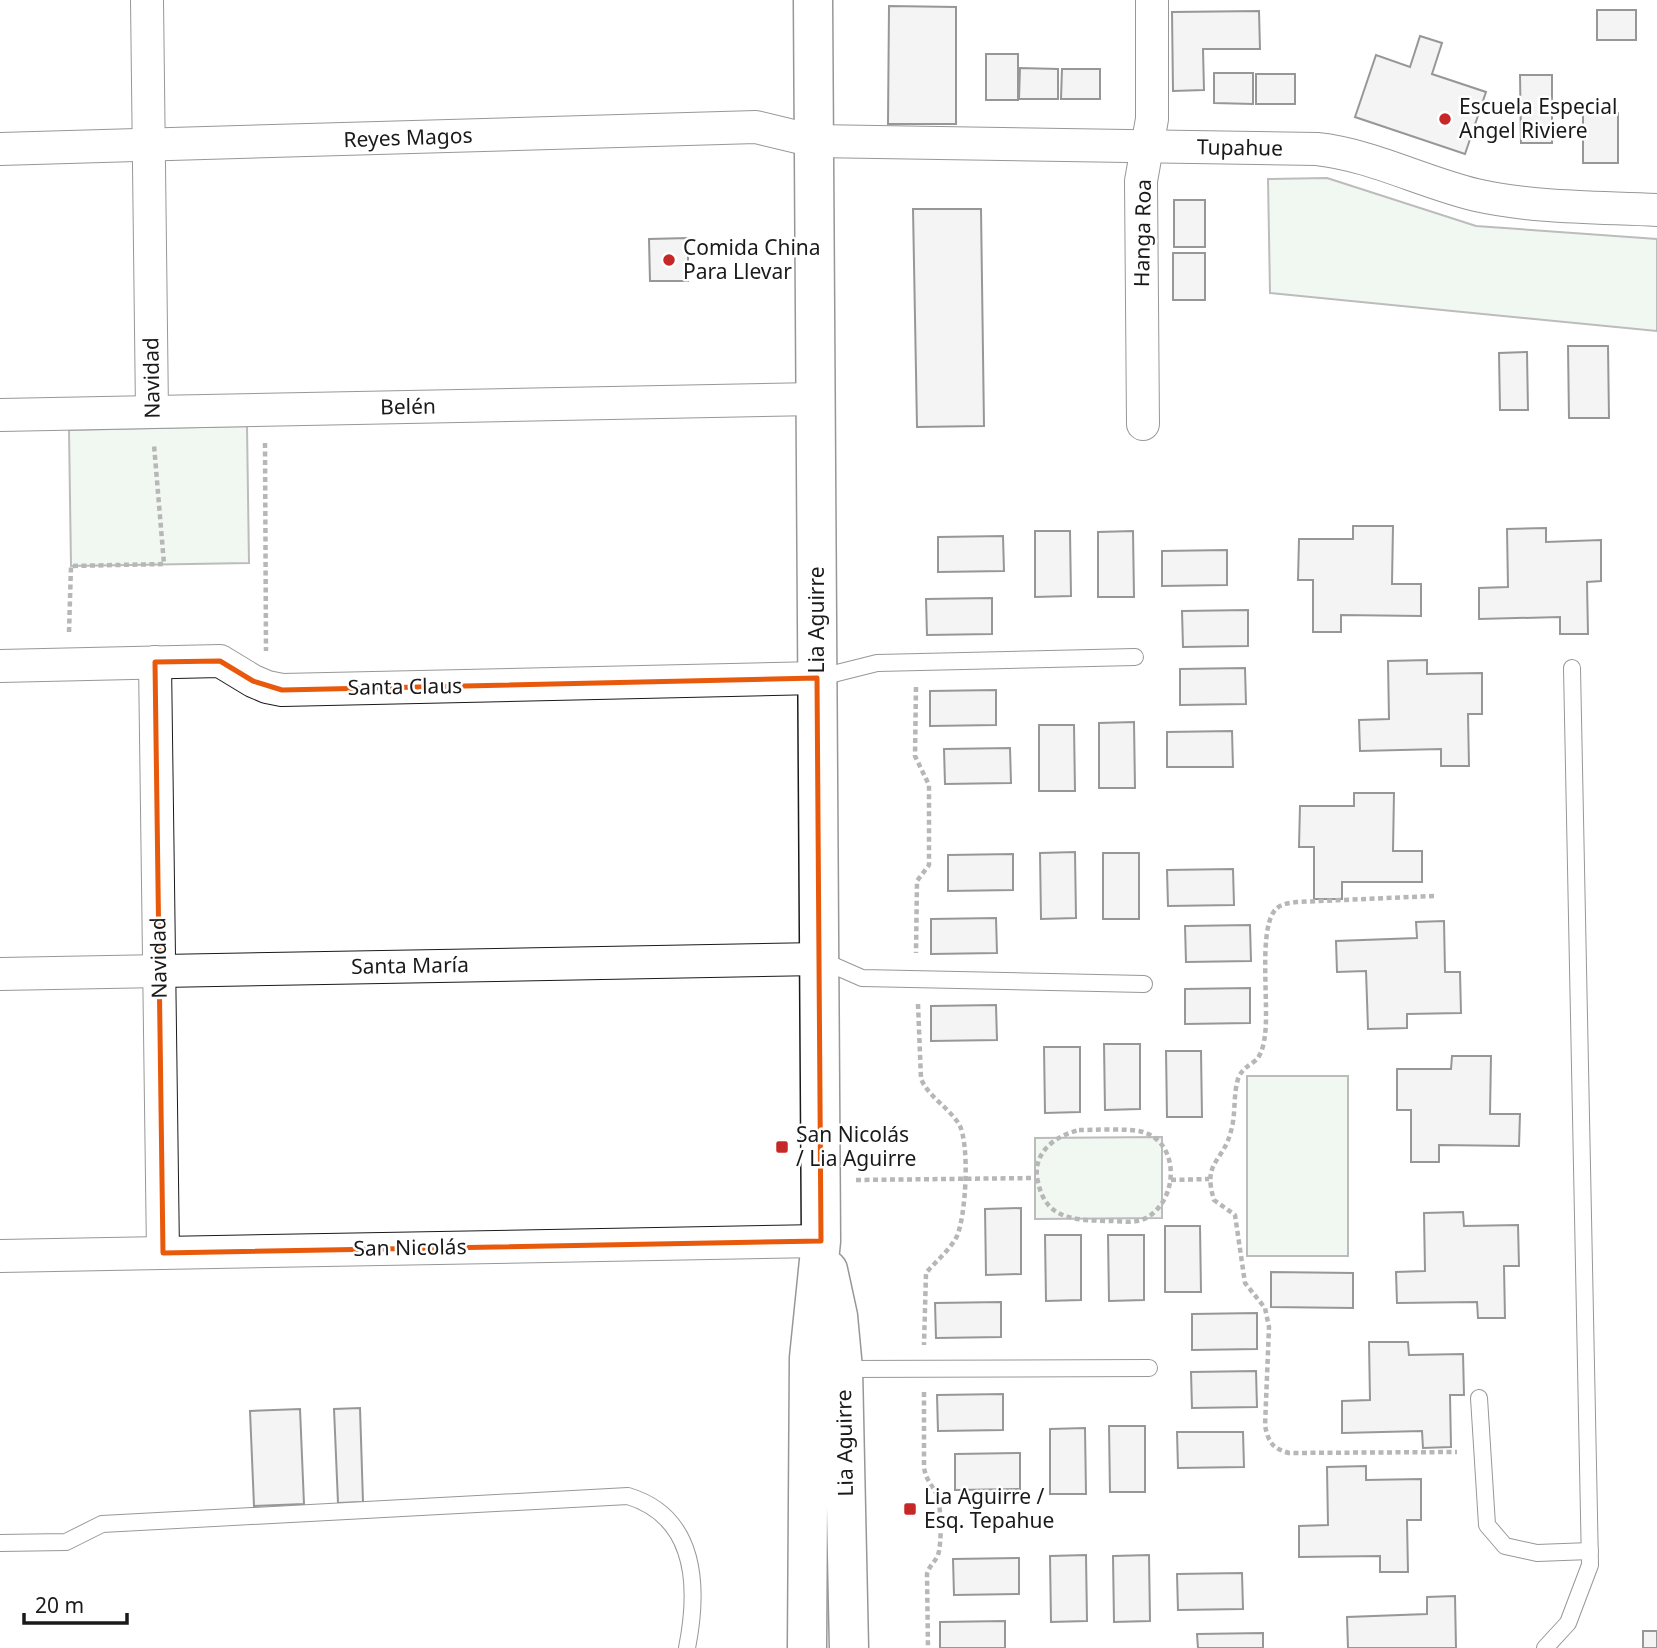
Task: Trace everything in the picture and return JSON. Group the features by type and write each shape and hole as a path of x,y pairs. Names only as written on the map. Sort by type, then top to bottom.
{"main road":[{"name":"Lia Aguirre","path":"807,1648 809,1358 821,1241 813,0"},
{"name":"Lia Aguirre","path":"821,1241 838,1316 843,1369 849,1648"}],"street":[{"name":"Navidad","path":"147,0 152,412"},
{"name":"Hanga Roa","path":"1143,424 1141,181 1152,119 1152,0"},
{"name":"Reyes Magos","path":"0,149 756,127 814,141"},
{"name":"Tupahue","path":"814,141 1336,151 1479,195 1545,204 1657,210"},
{"name":"Belén","path":"0,415 816,399"},
{"name":"Santa Claus","path":"0,666 220,661 267,687 282,690 817,678"},
{"name":"Navidad","path":"155,662 163,1253"},
{"name":"Santa María","path":"0,974 819,959"},
{"name":"San Nicolás","path":"0,1256 821,1241"}],"lane":[{"path":"817,678 877,663 1135,657"},
{"path":"1545,1648 1568,1623 1590,1565 1572,668"},
{"path":"819,959 862,978 1144,984"},
{"path":"843,1369 1149,1368"},
{"path":"1479,1398 1488,1525 1505,1546 1537,1553 1590,1550"},
{"path":"0,1543 66,1542 102,1524 628,1496 659,1510 672,1522 681,1536 689,1562 692,1588 692,1614 687,1648"}],"path":[{"path":"265,410 267,687"},
{"name":"Navidad","path":"69,664 71,566 164,564 152,412"},
{"path":"916,662 915,756 929,785 929,865 916,881 915,895 921,1079 925,1088 951,1112 960,1126 964,1138 965,1179 964,1205 957,1236 924,1279 924,1467 926,1479 938,1497 940,1534 937,1558 930,1565 927,1574 928,1648"},
{"path":"1434,896 1297,902 1284,904 1273,912 1268,929 1267,1012 1261,1051 1258,1059 1245,1067 1239,1077 1231,1134 1213,1164 1209,1178 1214,1200 1235,1215 1245,1283 1265,1308 1269,1327 1265,1426 1268,1441 1275,1449 1289,1453 1482,1452"},
{"path":"1079,1130 1143,1132 1154,1138 1164,1150 1170,1164 1171,1180 1163,1204 1148,1217 1137,1222 1065,1217 1051,1209 1041,1195 1037,1178 1041,1155 1050,1143 1062,1134 1079,1130"},
{"path":"820,1180 1037,1178"},
{"path":"1171,1180 1209,1178"}],"highlighted area":[{"path":"220,661 253,681 282,690 817,678 821,1241 163,1253 155,662"}],"green space":[{"path":"1327,178 1476,226 1657,239 1657,331 1270,293 1268,179"},
{"path":"247,426 249,563 71,566 69,430"},
{"path":"1247,1076 1348,1076 1348,1256 1247,1256"},
{"path":"1162,1137 1162,1218 1035,1219 1035,1138"}],"building":[{"path":"889,6 956,7 956,124 888,124"},
{"path":"1597,10 1636,10 1636,40 1597,40"},
{"path":"1259,11 1260,49 1203,49 1204,90 1173,91 1172,12"},
{"path":"1420,36 1442,43 1432,74 1486,92 1465,154 1355,117 1376,55 1410,67"},
{"path":"986,54 1018,54 1018,100 986,100"},
{"path":"1020,68 1058,69 1058,99 1019,99"},
{"path":"1062,69 1100,69 1100,99 1061,99"},
{"path":"1214,73 1253,73 1253,104 1214,103"},
{"path":"1256,74 1295,74 1295,104 1256,104"},
{"path":"1520,75 1552,75 1552,143 1521,143"},
{"path":"1583,113 1618,113 1618,163 1583,163"},
{"path":"1174,200 1205,200 1205,247 1174,247"},
{"path":"913,209 981,209 984,426 917,427"},
{"name":"Comida China Para Llevar","path":"688,238 688,281 650,281 649,239"},
{"path":"1173,253 1205,253 1205,300 1173,300"},
{"path":"1568,346 1608,346 1609,418 1569,418"},
{"path":"1527,352 1528,410 1500,410 1499,353"},
{"path":"1353,526 1393,526 1392,584 1421,584 1421,616 1341,615 1341,632 1313,632 1313,580 1298,580 1299,539 1353,539"},
{"path":"1546,528 1546,542 1601,540 1601,581 1587,582 1588,634 1560,634 1560,617 1479,619 1479,588 1508,587 1507,529"},
{"path":"1035,531 1070,531 1071,596 1035,597"},
{"path":"1133,531 1134,597 1098,597 1098,532"},
{"path":"1003,536 1004,571 938,572 938,537"},
{"path":"1227,550 1227,585 1162,586 1162,551"},
{"path":"992,598 992,634 927,635 926,599"},
{"path":"1248,610 1248,646 1183,647 1182,611"},
{"path":"1427,660 1427,674 1482,673 1482,714 1468,714 1469,766 1441,766 1441,749 1360,751 1359,720 1389,719 1388,661"},
{"path":"1245,668 1246,704 1180,705 1180,669"},
{"path":"996,690 996,725 930,726 930,691"},
{"path":"1134,722 1135,788 1099,788 1099,723"},
{"path":"1039,725 1074,725 1075,791 1039,791"},
{"path":"1232,731 1233,767 1167,767 1167,732"},
{"path":"1010,748 1011,783 945,784 944,749"},
{"path":"1354,793 1394,793 1393,851 1422,851 1422,882 1342,882 1342,899 1314,899 1314,847 1299,847 1300,806 1354,806"},
{"path":"1075,852 1076,918 1041,919 1040,853"},
{"path":"1103,853 1139,853 1139,919 1103,919"},
{"path":"1013,854 1013,890 948,891 948,855"},
{"path":"1233,869 1234,905 1168,906 1167,870"},
{"path":"996,918 997,953 931,954 931,919"},
{"path":"1444,921 1445,972 1460,972 1461,1013 1407,1014 1407,1028 1368,1029 1366,971 1337,972 1336,941 1417,938 1416,922"},
{"path":"1250,925 1251,961 1186,962 1185,926"},
{"path":"1250,988 1250,1023 1185,1024 1185,989"},
{"path":"996,1005 997,1040 931,1041 931,1006"},
{"path":"1104,1044 1140,1044 1140,1109 1105,1110"},
{"path":"1044,1047 1080,1047 1080,1112 1045,1113"},
{"path":"1166,1051 1201,1051 1202,1117 1167,1117"},
{"path":"1452,1056 1491,1056 1490,1114 1520,1114 1519,1146 1439,1145 1439,1162 1411,1162 1411,1110 1397,1110 1397,1069 1451,1069"},
{"path":"1021,1208 1021,1274 986,1275 985,1209"},
{"path":"1463,1212 1464,1226 1518,1225 1519,1266 1504,1266 1505,1318 1478,1318 1477,1302 1397,1303 1396,1272 1425,1271 1424,1213"},
{"path":"1165,1226 1200,1226 1201,1292 1165,1292"},
{"path":"1045,1235 1081,1235 1081,1300 1046,1301"},
{"path":"1108,1235 1144,1235 1144,1300 1109,1301"},
{"path":"1271,1272 1353,1273 1353,1308 1271,1307"},
{"path":"1001,1302 1001,1337 936,1338 935,1303"},
{"path":"1257,1313 1257,1349 1192,1350 1192,1314"},
{"path":"1369,1342 1408,1342 1409,1355 1463,1354 1464,1395 1450,1395 1451,1447 1423,1448 1422,1431 1342,1433 1342,1401 1370,1400"},
{"path":"1256,1371 1257,1407 1192,1408 1191,1372"},
{"path":"1003,1394 1003,1430 938,1431 937,1395"},
{"path":"360,1408 363,1502 338,1503 334,1409"},
{"path":"300,1409 304,1504 254,1506 250,1411"},
{"path":"1109,1426 1145,1426 1145,1492 1110,1492"},
{"path":"1085,1428 1086,1494 1050,1494 1050,1429"},
{"path":"1177,1432 1243,1432 1244,1467 1178,1468"},
{"path":"1020,1453 1020,1489 955,1490 955,1454"},
{"path":"1366,1466 1366,1480 1421,1479 1421,1520 1407,1520 1408,1572 1380,1572 1380,1556 1299,1557 1299,1526 1328,1525 1327,1467"},
{"path":"1086,1555 1087,1621 1051,1622 1050,1556"},
{"path":"1149,1555 1150,1621 1114,1622 1113,1556"},
{"path":"1019,1558 1019,1594 954,1595 953,1559"},
{"path":"1242,1573 1243,1609 1178,1610 1177,1574"},
{"path":"1455,1596 1456,1648 1348,1648 1347,1617 1427,1614 1427,1597"},
{"path":"1005,1621 1005,1648 940,1648 940,1622"},
{"path":"1643,1631 1657,1631 1657,1648 1643,1648"},
{"path":"1263,1633 1263,1648 1198,1648 1197,1634"}],"place":[{"name":"Escuela Especial Angel Riviere","path":"1445,119"},
{"name":"Comida China Para Llevar","path":"669,260"},
{"name":"San Nicolás / Lia Aguirre","path":"782,1147"},
{"name":"Lia Aguirre / Esq. Tepahue","path":"910,1509"}]}
